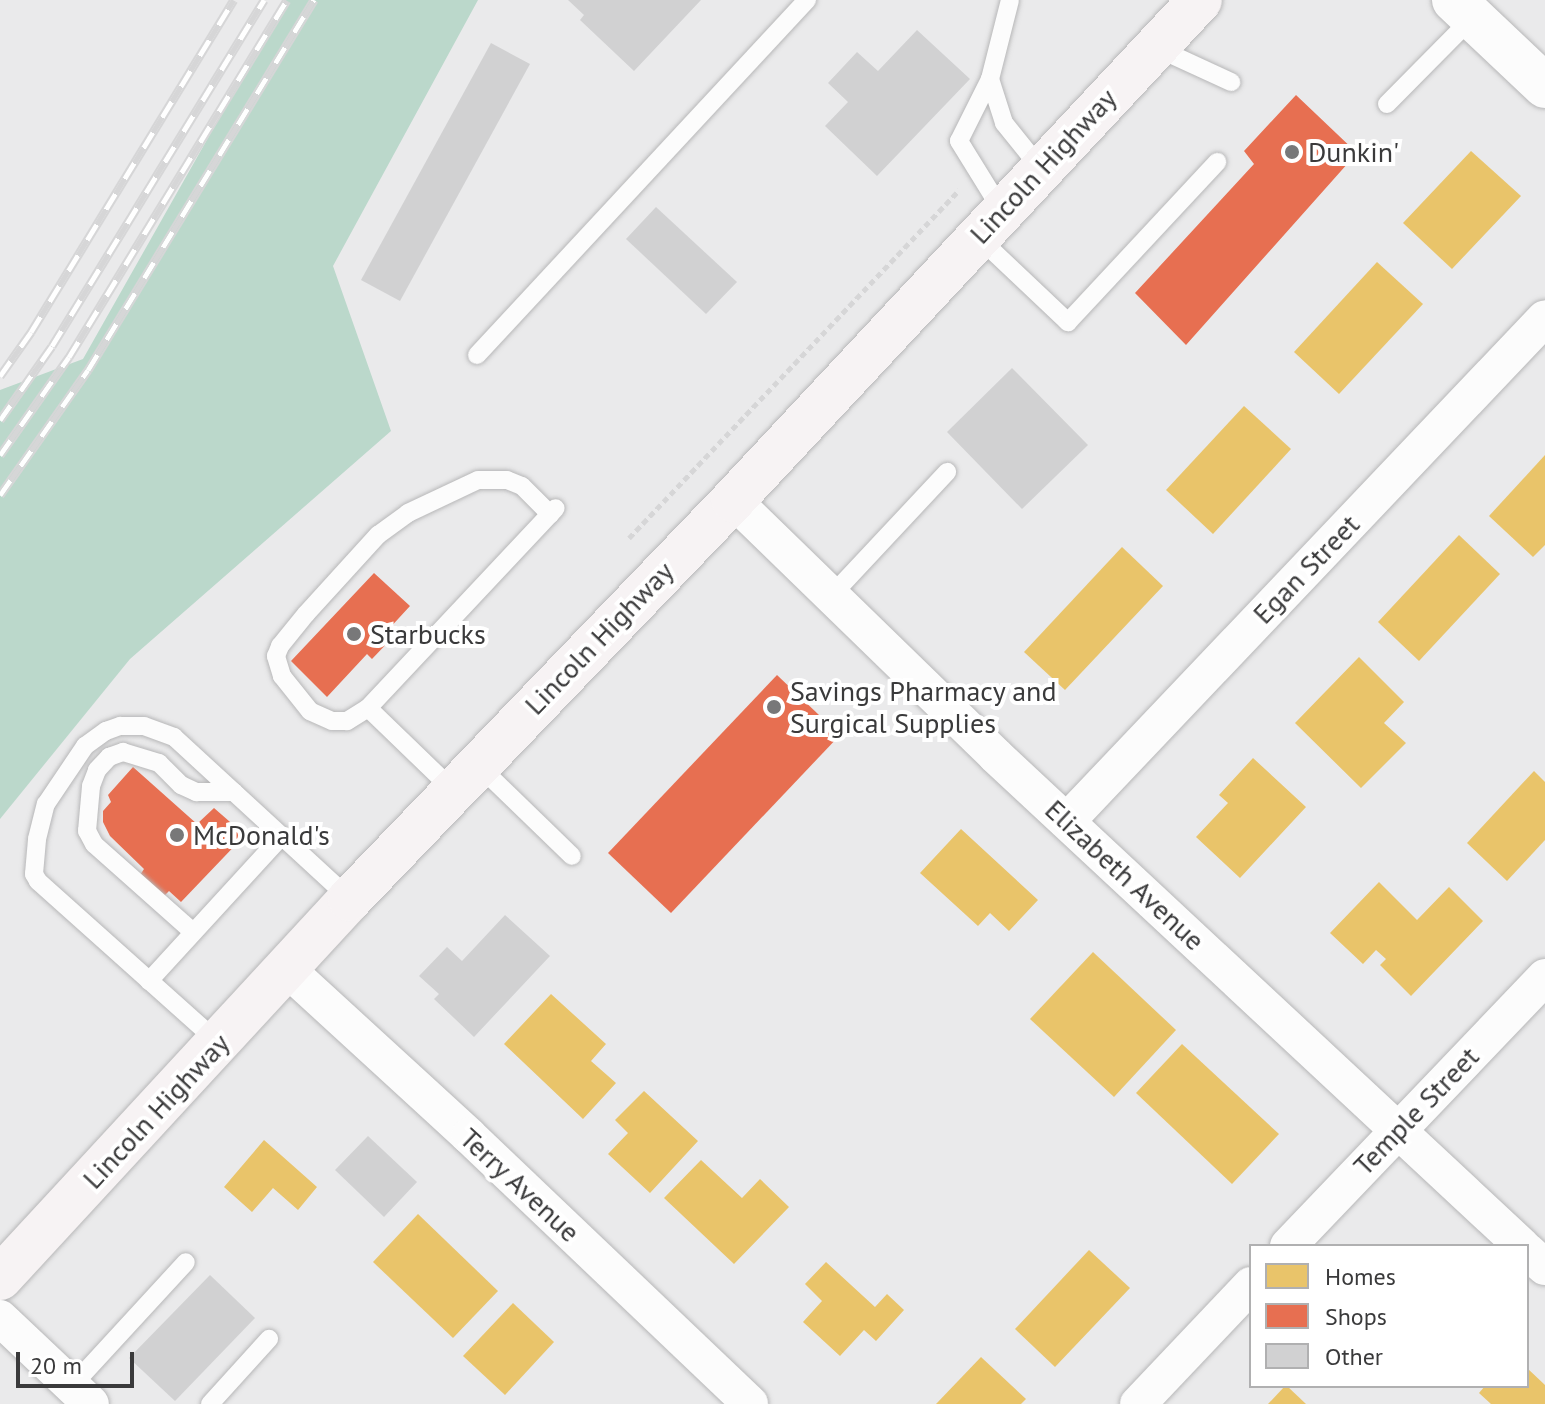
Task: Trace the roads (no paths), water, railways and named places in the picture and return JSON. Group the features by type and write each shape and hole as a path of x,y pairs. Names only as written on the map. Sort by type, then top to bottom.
{"main road":[{"name":"Lincoln Highway","path":"0,1278 350,899 733,500 989,222 1200,0"}],"street":[{"path":"1463,9 1545,86"},
{"name":"Egan Street","path":"1068,820 1545,318"},
{"name":"Elizabeth Avenue","path":"733,500 989,750 1068,820 1520,1244"},
{"name":"Terry Avenue","path":"287,969 469,1136 750,1404"},
{"name":"Temple Street","path":"1290,1244 1545,977"},
{"path":"1529,1253 1545,1267"},
{"path":"1138,1404 1249,1287"},
{"path":"0,1318 81,1395"}],"lane":[{"path":"477,355 807,0"},
{"path":"1010,0 990,79 959,141 989,222 1068,322 1217,162"},
{"path":"1387,104 1463,9"},
{"path":"1155,47 1231,82"},
{"path":"990,79 1004,123 1041,169"},
{"path":"831,596 947,472"},
{"path":"492,478 522,486 554,511 368,708 347,721 332,721 310,711 282,676 276,656 280,646 306,614 378,535 408,513 478,480 492,478"},
{"path":"368,708 572,856"},
{"path":"219,1043 38,881 34,867 46,804 85,746 106,731 120,726 144,726 174,737 350,899"},
{"path":"193,932 94,844 87,831 91,786 109,757 123,752 159,763 181,785 196,792 234,792"},
{"path":"149,981 282,836"},
{"path":"81,1395 186,1262"},
{"path":"210,1404 269,1339"}],"railway":[{"path":"0,376 31,332 234,0"},
{"path":"0,420 52,346 264,0"},
{"path":"0,455 69,357 287,0"},
{"path":"0,495 88,370 314,0"}],"place":[{"name":"Dunkin'","path":"1292,152"},
{"name":"Starbucks","path":"354,634"},
{"name":"Savings Pharmacy and Surgical Supplies","path":"774,707"},
{"name":"McDonald's","path":"177,835"}]}
